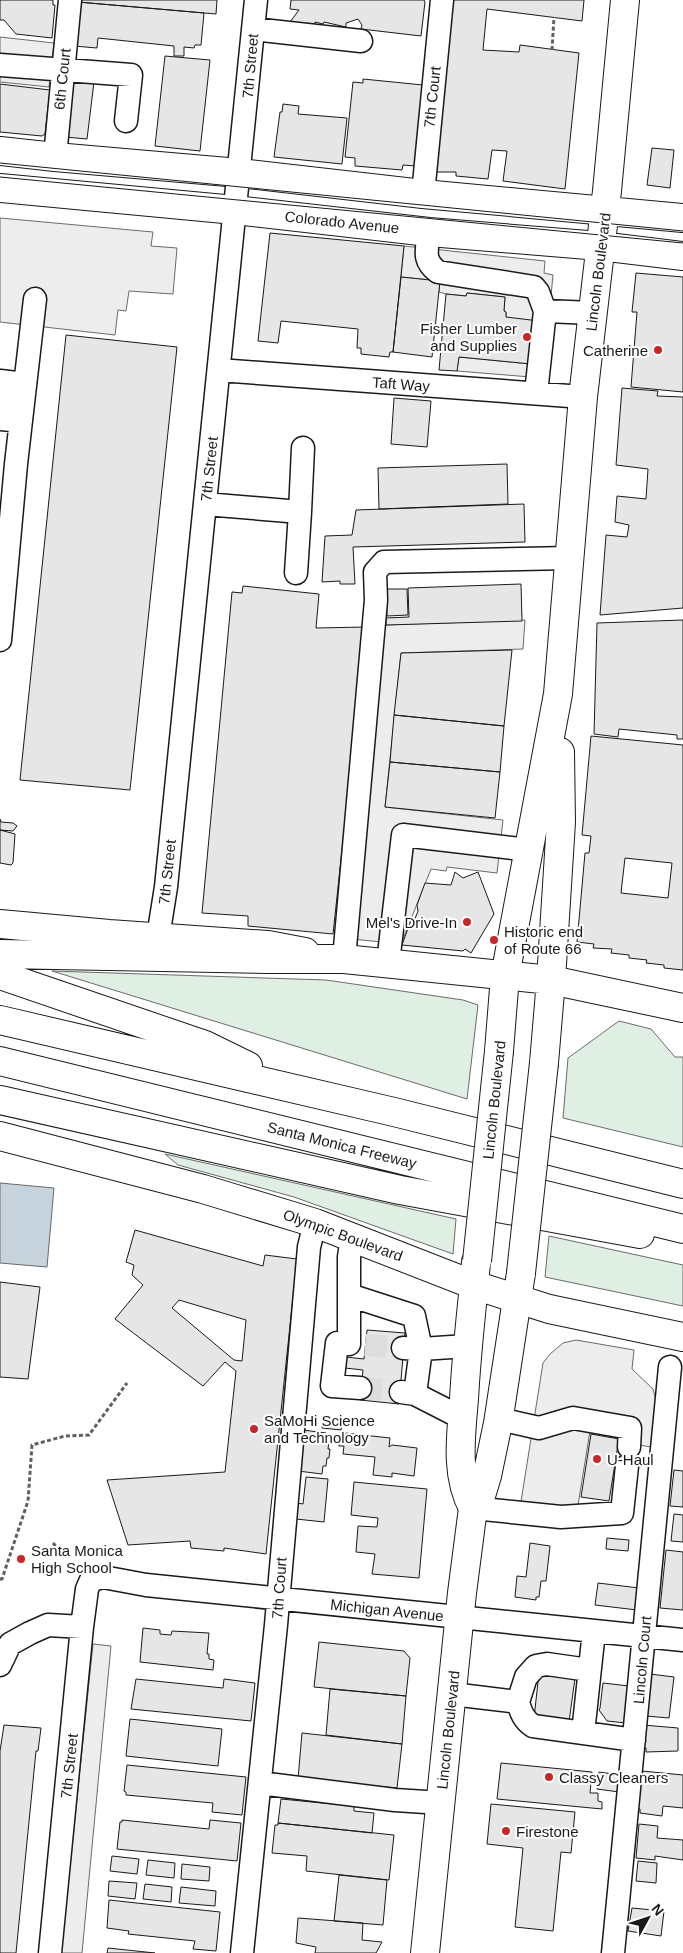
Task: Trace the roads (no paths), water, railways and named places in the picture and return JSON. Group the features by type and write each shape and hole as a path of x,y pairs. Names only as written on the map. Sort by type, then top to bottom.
{"main road":[{"name":"Lincoln Boulevard","path":"473,1508 466,1496 461,1467 467,1346 499,1051 505,976 558,694 583,397 605,210 625,0"},
{"path":"0,151 683,218"},
{"name":"Colorado Avenue","path":"0,188 235,210 429,232 600,246 683,256"},
{"name":"Lincoln Boulevard","path":"425,1953 473,1508 480,1499 487,1476 499,1419 518,1299 544,1063 561,822 558,694"},
{"path":"0,924 268,945 344,959"},
{"path":"0,954 344,959 551,980 683,1008"},
{"path":"0,976 205,1045 287,1086"},
{"path":"0,1020 287,1086 683,1184"},
{"name":"Santa Monica Freeway","path":"0,1061 683,1229"},
{"path":"0,1100 400,1190 598,1228 683,1241"},
{"path":"0,1136 29,1145"},
{"name":"Olympic Boulevard","path":"0,1142 29,1145 203,1189 315,1223 352,1237 475,1273 518,1299 549,1309 683,1337"}],"street":[{"name":"6th Court","path":"54,157 70,0"},
{"name":"7th Street","path":"158,937 167,878 256,0"},
{"name":"7th Court","path":"423,194 442,0"},
{"path":"253,29 361,41"},
{"path":"0,66 131,74 126,121"},
{"path":"429,232 426,258 438,272 534,286 538,292 545,311 536,393"},
{"path":"6,519 35,299"},
{"path":"545,311 593,313"},
{"name":"Taft Way","path":"219,370 583,397"},
{"path":"0,381 6,519"},
{"path":"0,398 6,519"},
{"path":"296,573 303,448"},
{"path":"205,504 300,512"},
{"path":"344,959 376,600 375,572 384,562 569,558"},
{"path":"388,963 403,835 529,850"},
{"name":"7th Court","path":"242,1953 260,1782 309,1247 315,1223"},
{"path":"352,1237 349,1257 349,1296 357,1344 337,1343 332,1386 360,1388"},
{"path":"349,1296 414,1316 407,1393 462,1418"},
{"path":"412,1348 467,1346"},
{"name":"Lincoln Court","path":"613,1953 670,1367"},
{"path":"473,1508 561,1517 622,1513 630,1428 573,1418 539,1428 499,1419"},
{"name":"Michigan Avenue","path":"91,1580 103,1577 146,1585 683,1640"},
{"name":"7th Street","path":"50,1953 86,1589 91,1580"},
{"path":"0,1665 5,1644 48,1625 82,1627"},
{"path":"583,1732 594,1631"},
{"path":"590,1670 547,1664 536,1666 526,1678 518,1702 521,1714 533,1726 634,1740"},
{"path":"452,1694 518,1702"},
{"path":"260,1782 395,1800 440,1803"}],"tunnel":[{"path":"365,1345 403,1348"},
{"path":"360,1388 400,1391"}],"tram line":[{"path":"0,163 683,231"},
{"path":"0,177 683,243"}],"place":[{"name":"Fisher Lumber and Supplies","path":"527,337"},
{"name":"Catherine","path":"658,350"},
{"name":"Mel's Drive-In","path":"467,922"},
{"name":"Historic end of Route 66","path":"494,940"},
{"name":"SaMoHi Science and Technology","path":"254,1429"},
{"name":"U-Haul","path":"597,1459"},
{"name":"Santa Monica High School","path":"21,1559"},
{"name":"Classy Cleaners","path":"549,1777"},
{"name":"Firestone","path":"506,1831"}]}
